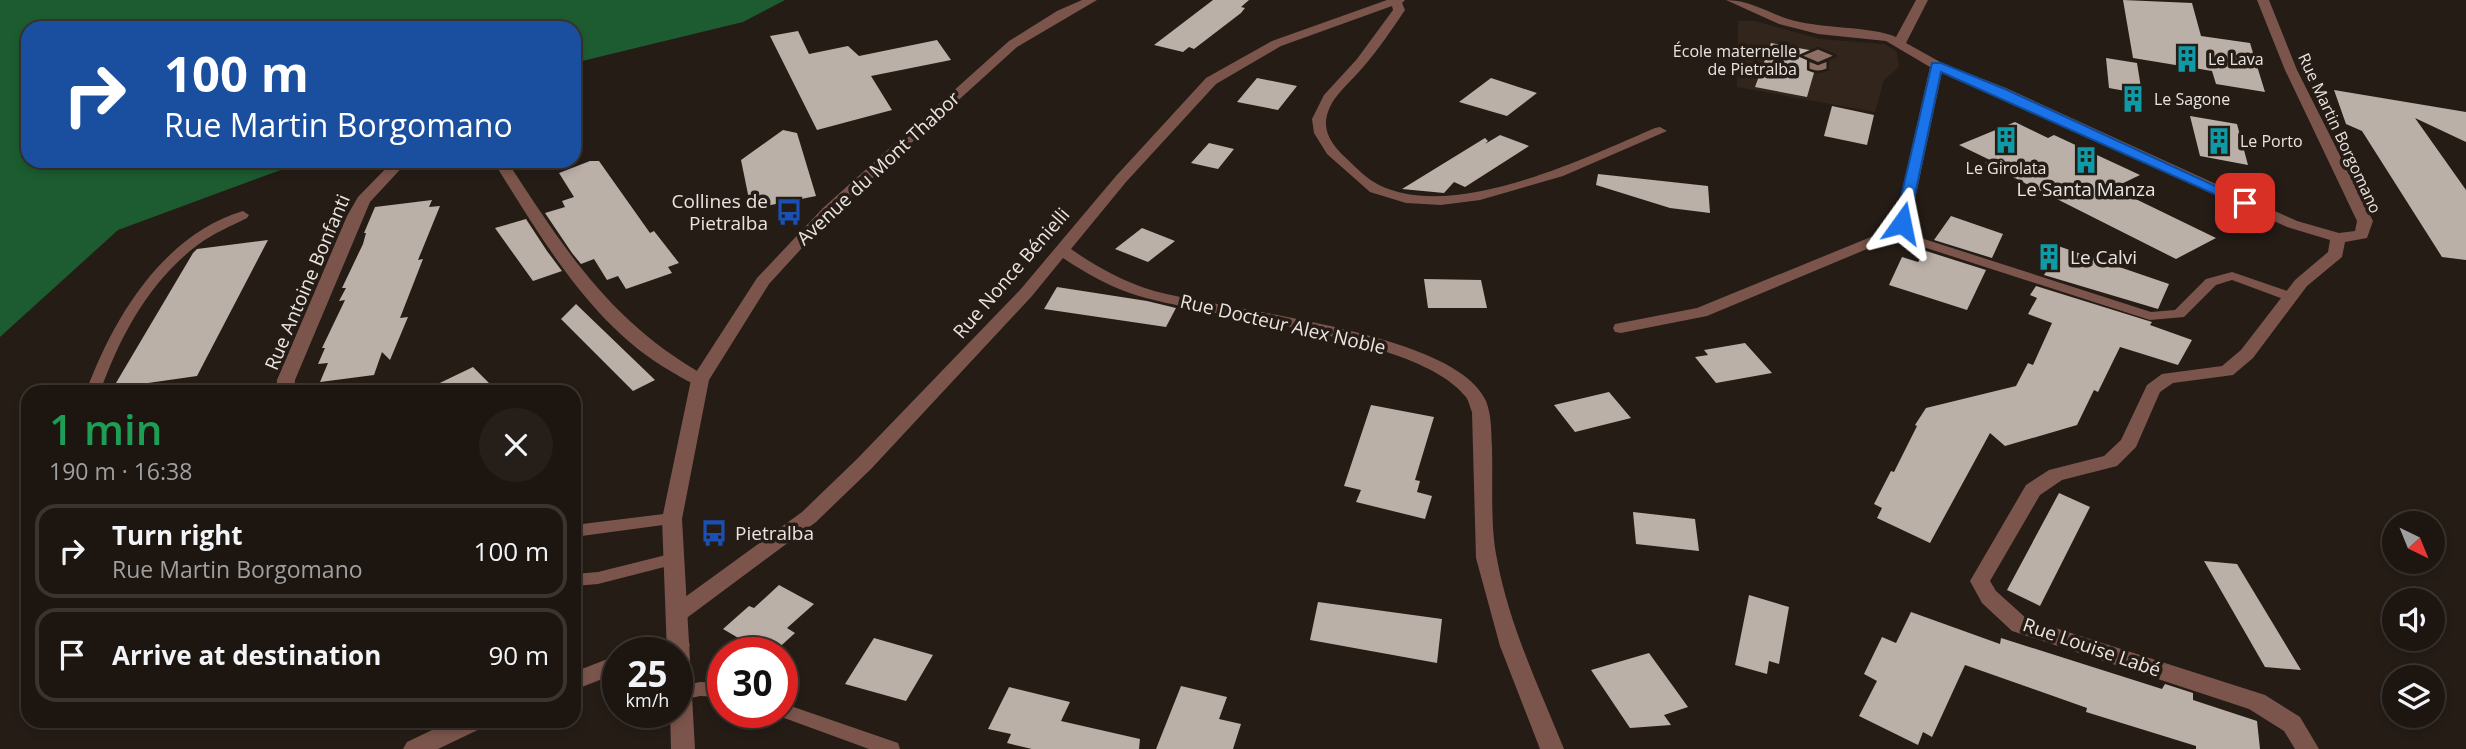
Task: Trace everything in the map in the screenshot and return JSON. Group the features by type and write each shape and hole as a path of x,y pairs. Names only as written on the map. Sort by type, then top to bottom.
{"street":[{"name":"Avenue du Mont Thabor","path":"678,637 672,519 700,380 763,281 828,211 1013,44 1061,14 1091,0"},
{"path":"1732,0 1783,21 1818,30 1878,35 1900,42 1937,66 2001,91 2292,223 2338,237"},
{"path":"1900,42 1922,0"},
{"name":"Rue Martin Borgomano","path":"2263,0 2291,70 2364,222 2362,235 2338,237"},
{"path":"1398,1 1399,10 1361,62 1334,91 1321,111 1318,125 1323,140 1333,154 1374,188 1419,201 1450,200 1560,173 1660,131"},
{"name":"Rue Nonce Bénielli","path":"677,614 809,517 864,464 1026,293 1060,249 1202,91 1228,68 1332,22 1398,1"},
{"path":"1622,328 1701,312 1893,233 1902,223 1937,66"},
{"name":"Rue Antoine Bonfanti","path":"286,385 363,200 394,168"},
{"path":"505,168 580,280 606,310 654,354 700,380"},
{"name":"Rue Louise Labé","path":"2307,749 2291,724 2257,702 2020,625 1989,597 1980,581 2033,490 2056,475 2110,461 2129,443 2153,389 2168,378 2227,371 2247,355 2301,283 2336,254 2338,237"},
{"name":"Rue Docteur Alex Noble","path":"1060,249 1084,266 1144,293 1323,330 1407,353 1445,372 1473,393 1481,412 1486,558 1511,646 1552,749"},
{"path":"581,678 602,670"},
{"path":"415,749 459,728"},
{"name":"Avenue du Mont Thabor","path":"683,728 683,749"}],"lane":[{"path":"95,385 102,365 127,318 173,259 193,242 243,215"},
{"path":"1893,233 2150,316 2179,314 2211,282 2232,276 2291,297"},
{"path":"581,530 672,519"},
{"path":"581,579 598,578 674,559"},
{"path":"798,716 891,749"}],"shaded area":[{"name":"École maternelle de Pietralba","path":"1738,21 1755,21 1820,39 1885,44 1897,52 1899,67 1884,80 1875,112 1737,87"}],"green space":[{"path":"0,0 785,0 743,22 581,61 581,21 21,21 21,168 286,168 118,230 0,337"}],"building":[{"path":"1213,0 1249,0 1241,7 1245,8 1241,13 1194,49 1189,47 1183,52 1154,45"},
{"path":"2123,0 2192,3 2201,36 2250,43 2265,92 2216,84 2212,71 2133,58"},
{"path":"798,31 809,54 848,46 859,56 937,40 951,60 871,76 892,110 817,130 770,36"},
{"path":"1771,43 1820,52 1807,97 1755,87"},
{"path":"2106,58 2137,63 2142,94 2109,88"},
{"path":"1257,78 1297,86 1278,110 1237,102"},
{"path":"1491,78 1537,93 1507,116 1459,102"},
{"path":"2334,90 2466,112 2466,142 2415,118 2466,190 2466,260 2442,257 2362,131 2346,124"},
{"path":"1832,106 1874,115 1867,145 1824,136"},
{"name":"Le Porto","path":"2190,116 2237,124 2248,165 2200,156"},
{"path":"2015,122 2048,138 2054,135 2140,175 2113,188 2216,238 2176,259 1985,163 1990,160 1959,145"},
{"path":"783,130 797,133 816,196 751,209 741,160"},
{"path":"1500,135 1529,146 1465,187 1454,182 1444,193 1402,189 1485,138 1488,141 1485,144"},
{"path":"1209,143 1234,149 1218,169 1191,163"},
{"path":"599,161 650,233 654,231 679,263 668,267 672,273 626,289 618,276 607,280 594,259 581,264 545,213 565,207 562,201 574,197 559,173 581,168 581,164"},
{"path":"1598,174 1708,186 1710,213 1670,208 1596,185"},
{"path":"432,200 429,207 440,206 418,260 423,259 400,318 408,317 390,360 382,352 374,375 320,382 328,363 318,364 325,348 322,348 345,300 339,301 346,288 342,288 363,244 364,233 375,207"},
{"path":"1951,216 2003,234 1992,258 1934,240"},
{"path":"526,219 562,271 533,281 495,228"},
{"path":"1142,228 1175,241 1148,262 1115,249"},
{"path":"268,240 197,376 115,385 193,253 197,249"},
{"path":"2058,246 2169,284 2158,309 2044,275 2047,270 2043,269"},
{"path":"1926,251 1986,270 1967,310 1889,285 1902,257 1918,262"},
{"path":"1424,279 1481,280 1487,308 1428,308"},
{"path":"2036,286 2152,322 2150,325 2192,340 2178,365 2120,347 2098,392 2094,390 2077,425 2005,446 1990,433 1930,543 1877,518 1882,508 1874,504 1891,471 1894,472 1917,426 1915,425 1926,408 2016,386 2028,363 2033,365 2052,323 2028,314 2037,298 2030,295"},
{"path":"1057,287 1176,308 1166,327 1044,309"},
{"path":"576,304 655,380 633,391 561,319"},
{"path":"1745,343 1772,373 1716,383 1695,357 1708,355 1704,350"},
{"path":"473,367 491,385 436,385"},
{"path":"1609,392 1631,418 1575,432 1554,405"},
{"path":"1371,405 1434,417 1415,480 1420,481 1417,492 1432,496 1425,519 1356,502 1361,490 1344,486"},
{"path":"2059,493 2090,507 2040,606 2007,590"},
{"path":"1633,512 1695,519 1699,551 1636,544"},
{"path":"2204,561 2237,564 2301,670 2265,667"},
{"path":"779,585 814,604 787,628 795,633 791,637 737,637 723,629 749,606 754,608"},
{"path":"1749,595 1789,607 1779,664 1769,661 1767,674 1735,665"},
{"path":"1318,602 1442,619 1437,663 1310,640"},
{"path":"1911,612 2000,644 2001,638 2162,689 2165,684 2193,693 2193,700 2257,721 2260,749 2196,749 2196,746 2086,712 2087,708 1965,665 1932,737 1923,732 1918,745 1859,716 1877,681 1864,674 1882,637 1896,643"},
{"path":"874,638 933,655 906,701 845,684"},
{"path":"1649,653 1688,707 1664,715 1671,725 1630,728 1591,670"},
{"path":"1181,686 1227,697 1219,719 1241,724 1233,749 1156,749"},
{"path":"1009,687 1070,702 1061,721 1140,739 1139,749 1032,749 1007,743 1011,734 988,729"}],"place":[{"name":"Le Lava","path":"2187,59"},
{"name":"École maternelle de Pietralba","path":"1818,60"},
{"name":"Le Sagone","path":"2133,99"},
{"name":"Le Girolata","path":"2006,140"},
{"name":"Le Porto","path":"2219,141"},
{"name":"Le Santa Manza","path":"2086,160"},
{"name":"Collines de Pietralba","path":"789,212"},
{"name":"Le Calvi","path":"2049,257"},
{"name":"Pietralba","path":"714,533"}],"route":[{"path":"1902,223 1937,66 2001,91 2245,203"}]}
